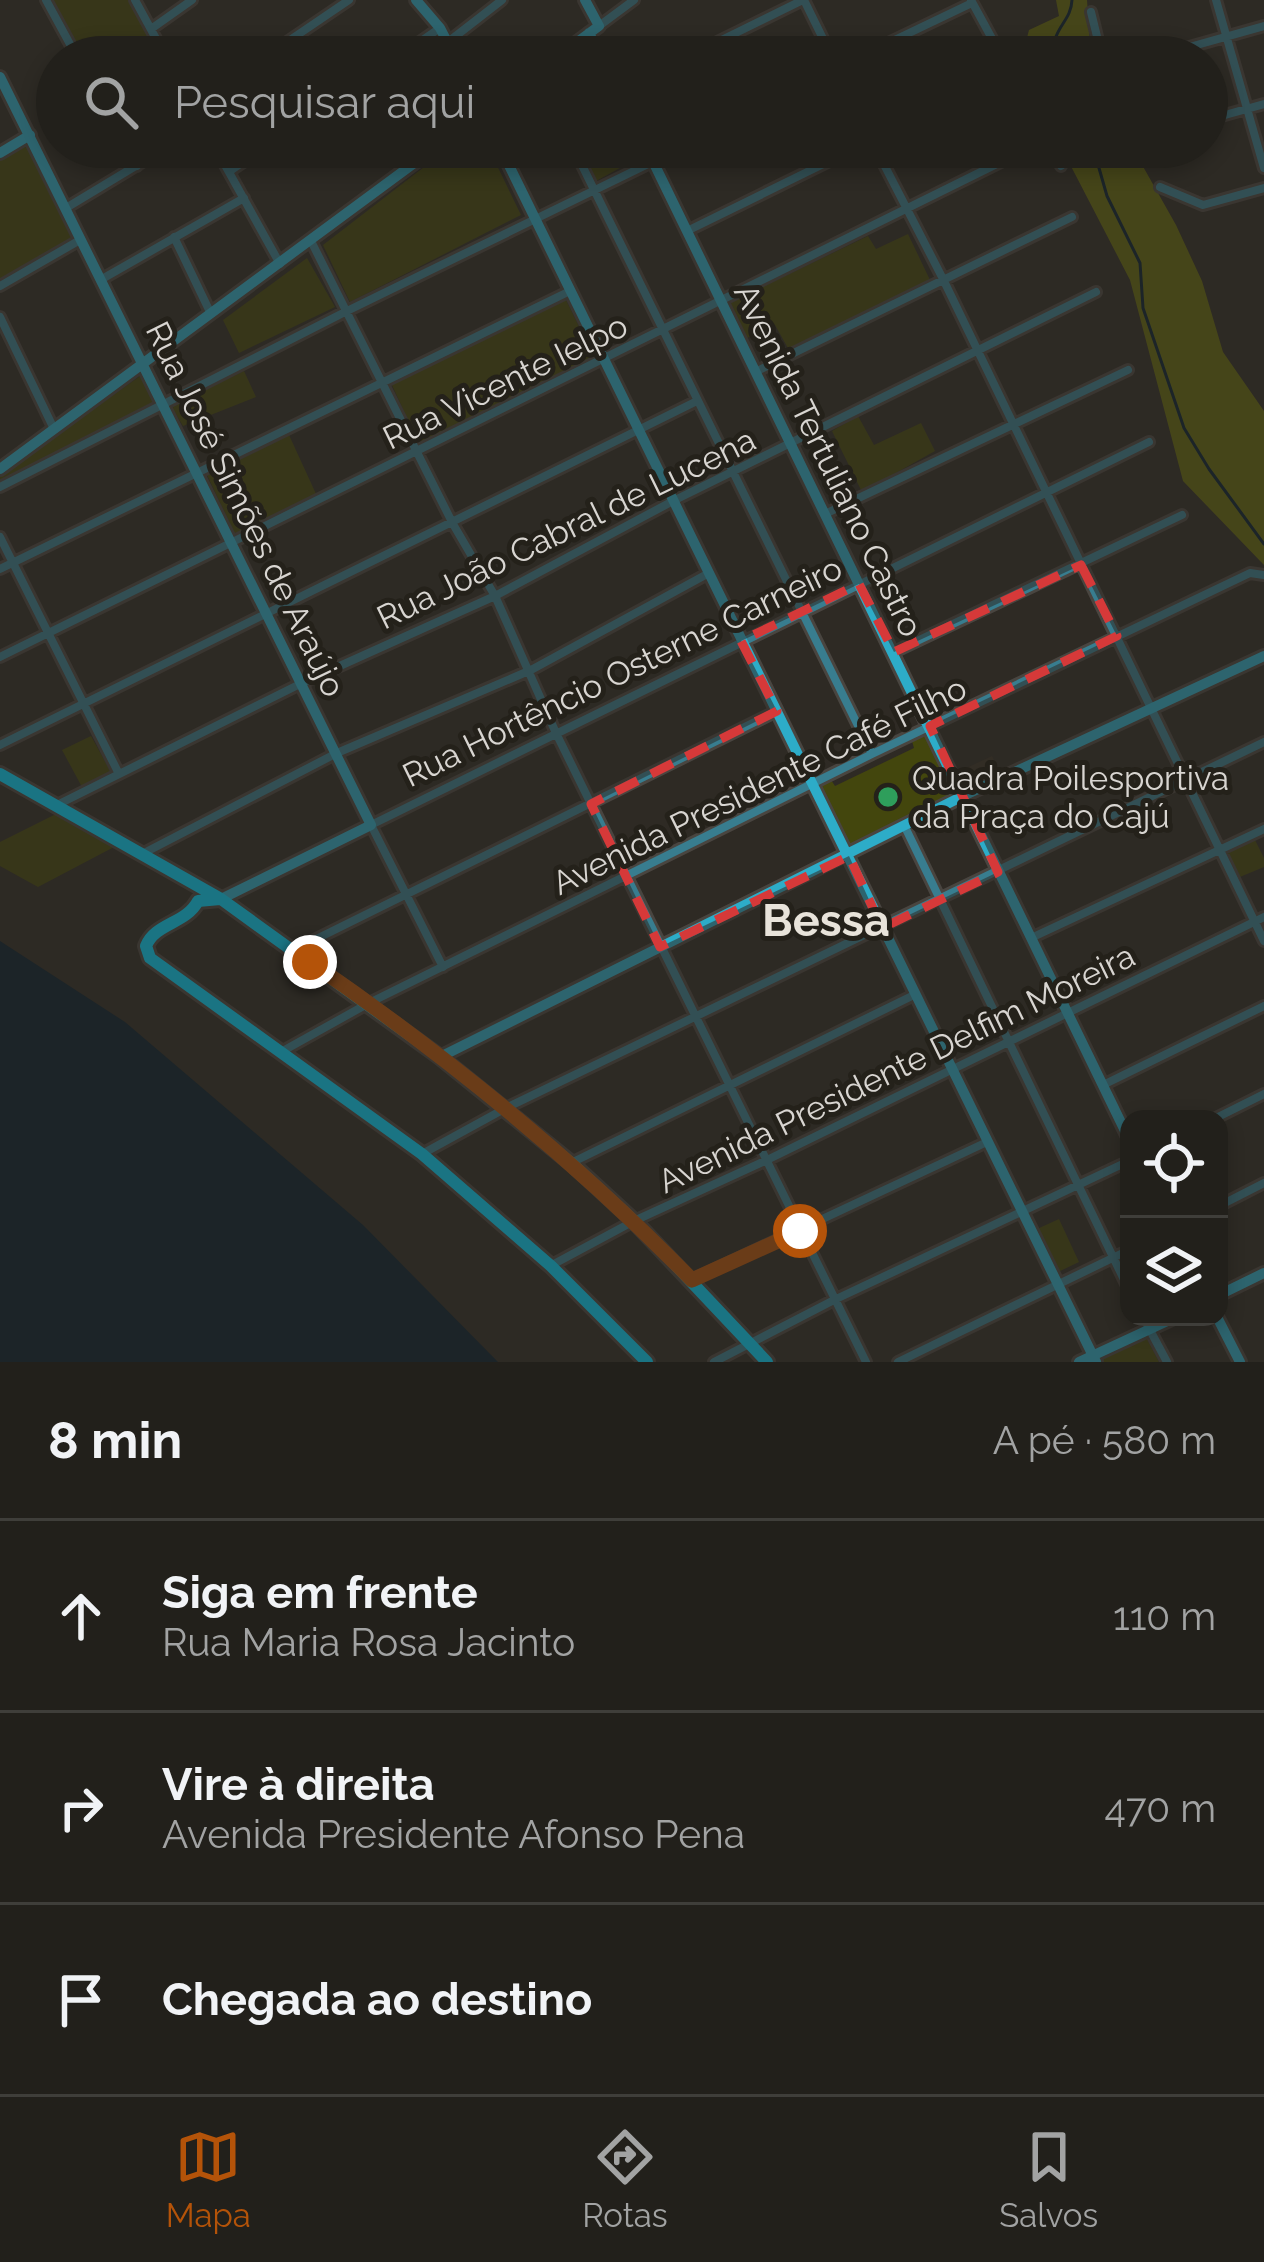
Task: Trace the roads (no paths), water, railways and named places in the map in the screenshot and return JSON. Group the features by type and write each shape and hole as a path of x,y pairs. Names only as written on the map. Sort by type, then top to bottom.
{"main road":[{"path":"0,774 221,899 440,1057 572,1163 692,1280 767,1362"},
{"path":"184,877 198,901 184,918 151,934 146,946 153,962 422,1154 550,1266 647,1362"},
{"name":"Rua Hortêncio Osterne Carneiro","path":"198,901 221,899"}],"street":[{"path":"46,0 66,36"},
{"path":"135,0 155,36"},
{"path":"151,28 191,0"},
{"path":"296,36 349,0"},
{"path":"416,0 445,36"},
{"path":"456,36 502,0"},
{"path":"585,0 596,36"},
{"path":"586,36 634,0"},
{"path":"730,36 803,0 821,36"},
{"path":"1216,0 1225,36"},
{"path":"901,36 972,1 991,36"},
{"path":"1091,12 1097,36"},
{"path":"1228,37 1264,26"},
{"path":"428,36 440,28"},
{"path":"1228,45 1264,168"},
{"name":"Rua José Simões de Araújo","path":"0,77 36,147"},
{"path":"1228,115 1264,104"},
{"path":"0,153 30,135"},
{"name":"Rua José Simões de Araújo","path":"46,168 443,967"},
{"path":"66,208 133,168"},
{"path":"228,168 280,264"},
{"path":"230,171 234,168"},
{"path":"0,470 408,168"},
{"path":"510,168 1094,1359"},
{"path":"583,168 872,754"},
{"path":"0,487 641,168"},
{"name":"Avenida Tertuliano Castro","path":"656,168 1120,1120"},
{"path":"686,231 815,168"},
{"path":"885,168 1218,850 1259,919 1264,941"},
{"name":"Rua Vicente Ielpo","path":"0,657 987,168"},
{"path":"1160,187 1203,205 1264,188"},
{"path":"102,279 244,198"},
{"path":"754,372 1072,218"},
{"path":"174,238 212,315"},
{"path":"0,286 82,239"},
{"path":"311,241 453,524 496,596 556,733 866,1362"},
{"path":"0,569 571,290"},
{"name":"Rua João Cabral de Lucena","path":"58,805 302,682 496,596 673,501 1096,292"},
{"path":"0,317 55,430"},
{"path":"825,514 1128,370"},
{"path":"0,745 697,401"},
{"name":"Rua Hortêncio Osterne Carneiro","path":"221,899 1149,442"},
{"path":"893,652 1182,515"},
{"path":"0,537 119,774"},
{"path":"144,853 337,753 531,670 709,573"},
{"name":"Avenida Presidente Café Filho","path":"280,1052 369,1003 872,754 1250,573 1264,575"},
{"path":"440,1057 963,796 1264,656"},
{"path":"294,950 777,711"},
{"path":"422,1154 506,1108 1264,742"},
{"path":"905,827 1120,1273"},
{"path":"1031,938 1264,829"},
{"name":"Avenida Presidente Delfim Moreira","path":"550,1266 1259,919"},
{"path":"572,1163 914,995"},
{"path":"1103,1085 1264,1006"},
{"path":"1228,1112 1264,1094"},
{"path":"692,1280 987,1142"},
{"path":"714,1362 1120,1166"},
{"path":"1228,1201 1264,1183"},
{"path":"898,1362 1120,1254"},
{"path":"1228,1291 1264,1273"},
{"path":"1148,1326 1167,1362"},
{"path":"1079,1362 1158,1326"},
{"path":"1222,1326 1240,1362"}],"water":[{"path":"0,941 125,1022 363,1225 498,1362 0,1362"}],"waterway":[{"path":"1056,36 1072,0"},
{"path":"1099,168 1107,196 1140,263 1143,308 1184,428 1264,544"}],"place":[{"name":"Quadra Poilesportiva da Praça do Cajú","path":"888,797"}],"district":[{"name":"Bessa","path":"826,920"}]}
